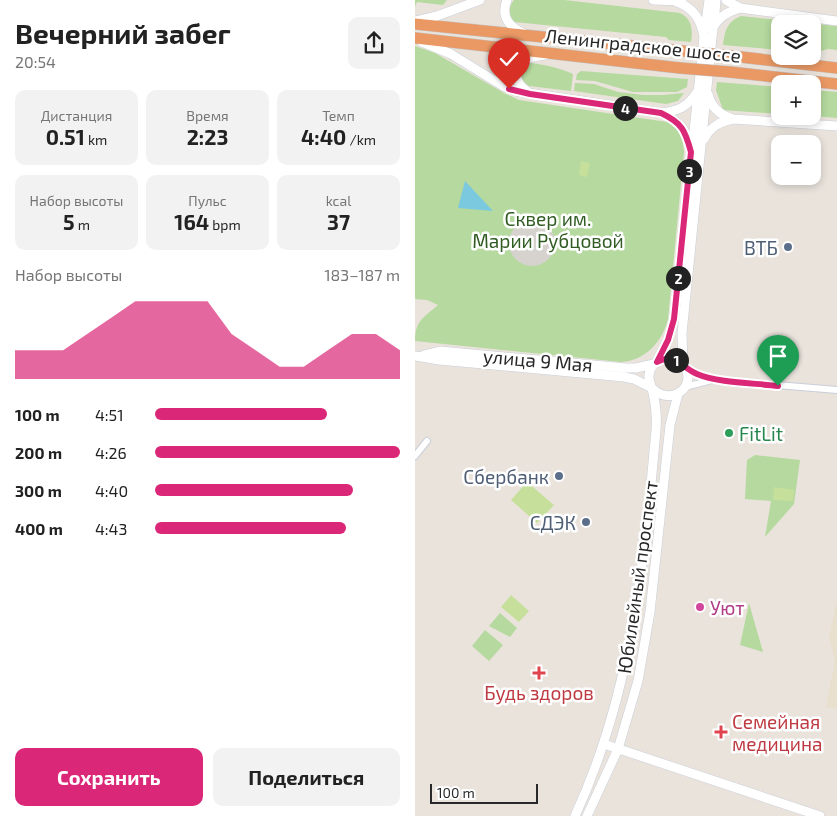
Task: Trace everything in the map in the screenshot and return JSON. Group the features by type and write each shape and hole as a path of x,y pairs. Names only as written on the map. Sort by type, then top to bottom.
{"highway":[{"name":"Ленинградское шоссе","path":"415,24 837,68"},
{"name":"Ленинградское шоссе","path":"415,39 837,84"}],"main road":[{"path":"415,20 437,16 480,0"},
{"path":"507,0 504,12 508,23 520,32 532,36"},
{"path":"653,0 677,2 687,0"},
{"path":"709,0 704,37 703,89 714,109 733,119 837,126"},
{"path":"415,39 451,54 509,89 530,94 661,113 674,112 683,108 703,89 716,0"},
{"path":"726,0 740,8 837,21"},
{"path":"677,2 686,6 697,16 703,28 704,37"},
{"path":"713,28 725,13 740,8"},
{"path":"530,94 517,82 515,74 518,65 531,58 555,54"},
{"name":"Юбилейный проспект","path":"587,816 618,749 632,704 645,644 670,425 687,377 684,367 682,333 702,146 703,89"},
{"name":"Юбилейный проспект","path":"575,816 587,791 604,744 624,673 636,609 656,424 653,389 649,375 668,340 674,319 691,152 703,89"},
{"path":"661,113 676,121 682,127 691,152"},
{"path":"702,146 707,133 712,127 733,119"},
{"name":"улица 9 Мая","path":"418,356 440,351 626,368 636,368 656,363"},
{"name":"улица 9 Мая","path":"418,356 439,360 634,379 653,389"},
{"path":"656,363 670,358 684,367"},
{"path":"653,389 667,397 681,391"},
{"path":"604,744 820,816"}],"street":[{"path":"684,367 699,375 715,380"},
{"path":"681,391 697,383 715,380 837,390"},
{"path":"415,456 427,441"}],"shaded area":[{"path":"532,220 545,224 551,230 555,243 551,256 545,262 532,266 519,262 513,256 509,243 513,230 519,224"},
{"path":"837,600 837,709 826,707 835,661 829,637"}],"green space":[{"path":"415,0 447,0 443,5 417,2 415,7"},
{"path":"514,0 564,0 680,13 687,18 691,25 691,42 669,40 666,37 514,22 510,11"},
{"path":"741,16 771,19 771,49 723,45 727,27"},
{"path":"821,24 837,26 837,50 821,51"},
{"name":"Сквер им. Марии Рубцовой","path":"415,46 435,53 519,100 667,122 673,124 682,132 684,152 668,319 662,335 645,354 630,361 621,362 415,341 415,334 419,324 438,305 427,300 415,299"},
{"path":"531,63 553,67 573,74 571,91 529,86 523,82 520,76 522,71 525,66"},
{"path":"581,71 688,79 687,87 677,92 633,92 595,81 576,80 577,74"},
{"path":"717,82 771,86 771,113 723,110 716,90"},
{"path":"575,83 594,84 618,92 643,95 684,93 678,101 666,104 574,91"},
{"path":"821,91 837,92 837,118 821,117"},
{"path":"581,161 590,163 587,177 579,175"},
{"path":"755,455 800,460 794,504 765,537 771,501 745,499 747,460"},
{"path":"527,482 554,505 537,523 511,500"},
{"path":"774,487 794,490 793,501 773,500"},
{"path":"511,595 529,611 519,622 501,607"},
{"path":"749,603 763,652 740,645"},
{"path":"500,613 517,628 510,637 489,626"},
{"path":"485,630 503,645 489,661 472,646"}],"water":[{"path":"465,181 493,211 458,208"}],"place":[{"name":"ВТБ","path":"788,247"},
{"name":"FitLit","path":"729,433"},
{"name":"Сбербанк","path":"559,476"},
{"name":"СДЭК","path":"586,522"},
{"name":"Уют","path":"700,607"},
{"name":"Будь здоров","path":"539,673"},
{"name":"Семейная медицина","path":"721,732"}],"route":[{"path":"509,89 530,94 661,113 676,121 682,127 691,152 674,319 668,340 657,362 661,359 670,358 675,359 685,369 715,380 778,386"}]}
